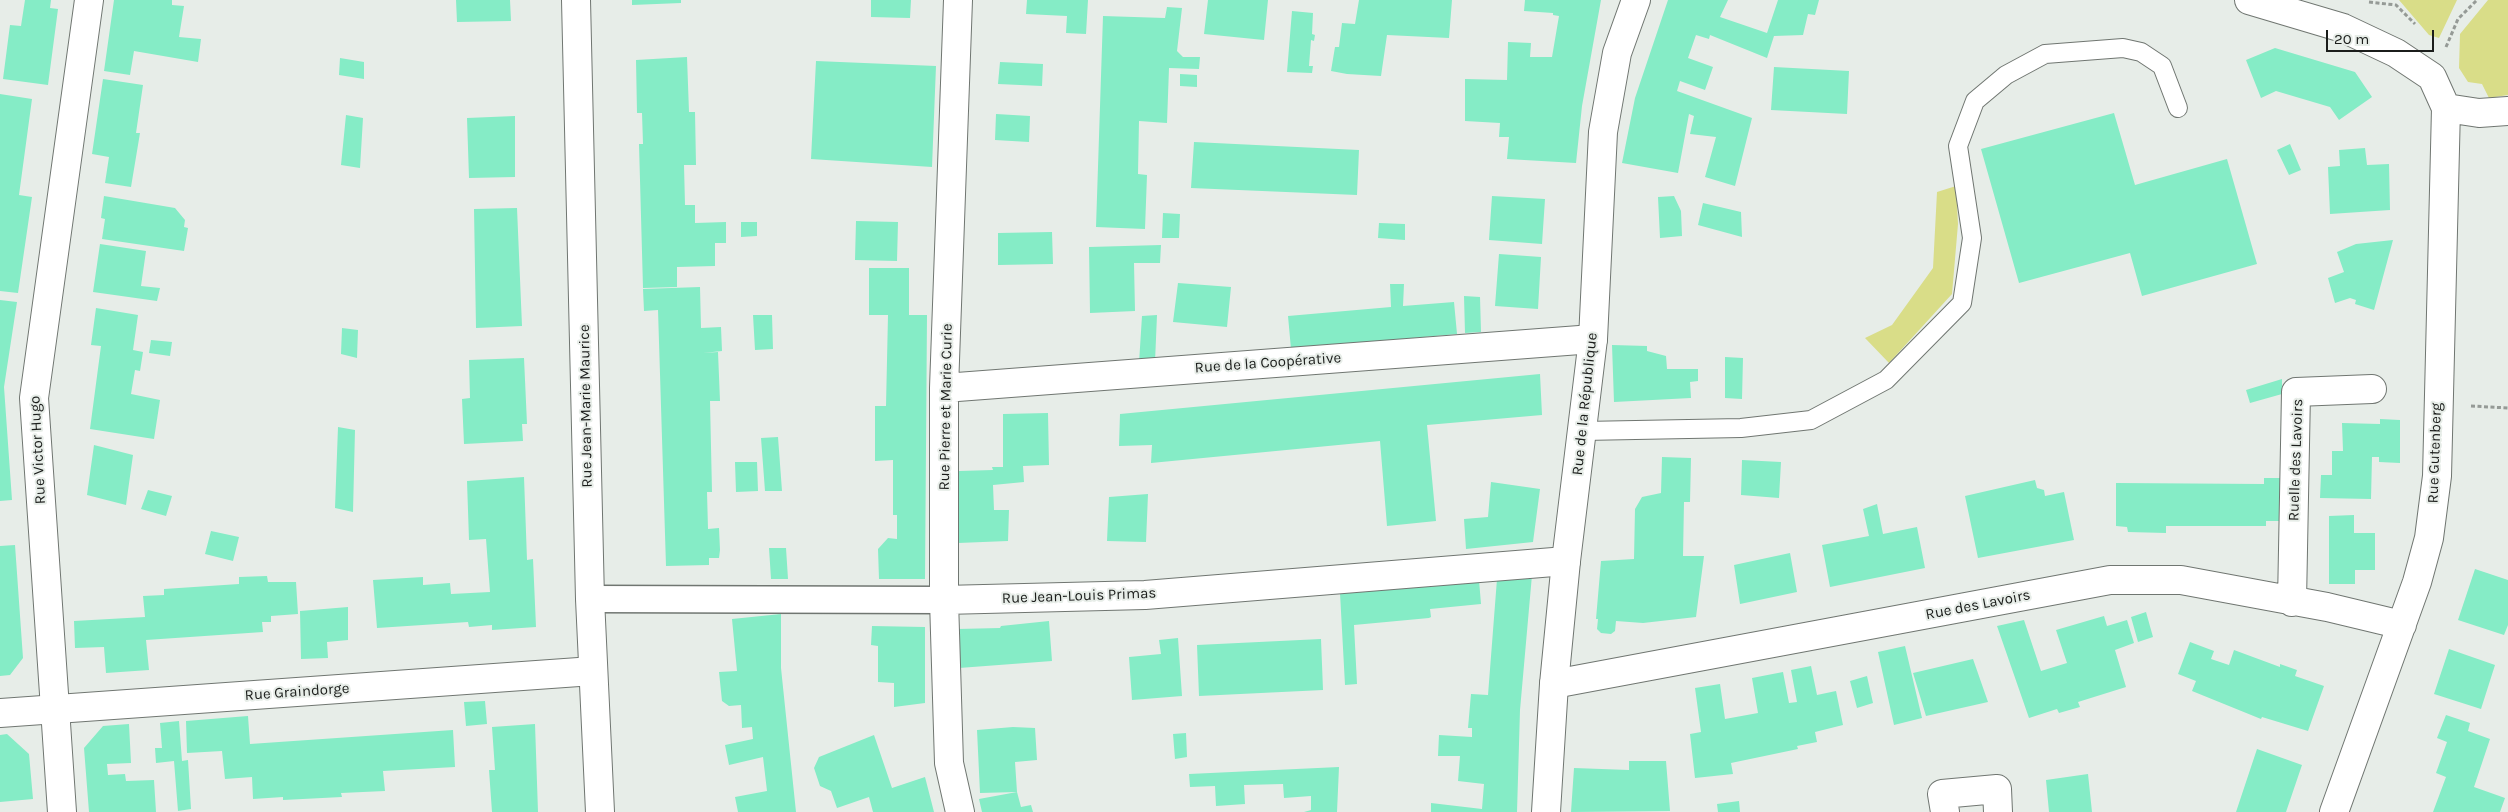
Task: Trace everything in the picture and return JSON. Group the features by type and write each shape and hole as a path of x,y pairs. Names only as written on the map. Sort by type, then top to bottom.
{"street":[{"name":"Rue Victor Hugo","path":"62,812 34,398 89,0"},
{"name":"Rue Jean-Marie Maurice","path":"576,0 590,599 600,812"},
{"name":"Rue Pierre et Marie Curie","path":"958,0 944,388 944,600 949,762 960,812"},
{"name":"Rue de la République","path":"1546,812 1554,684 1566,561 1593,339 1604,132 1617,53 1636,0"},
{"path":"2249,0 2343,28 2396,53 2432,77 2446,108 2479,113 2508,111"},
{"name":"Rue Gutenberg","path":"2334,812 2417,582 2429,538 2437,476 2446,108"},
{"name":"Rue de la Coopérative","path":"944,388 1593,339"},
{"name":"Ruelle des Lavoirs","path":"2292,602 2296,392 2372,389"},
{"name":"Rue Jean-Louis Primas","path":"590,599 944,600 1145,595 1566,561"},
{"name":"Rue des Lavoirs","path":"1554,684 2110,580 2181,580 2402,625"},
{"name":"Rue Graindorge","path":"0,713 593,670"},
{"path":"1944,812 1942,794 1997,789 1998,812"}],"lane":[{"path":"1583,431 1741,428 1811,420 1886,380 1962,303 1972,238 1958,146 1975,100 2006,75 2045,54 2123,48 2141,52 2162,66 2178,108"}],"path":[{"path":"2432,77 2458,19 2477,0"}],"green space":[{"path":"2399,0 2457,0 2439,38 2429,35"},
{"path":"2488,0 2508,0 2508,95 2489,98 2482,84 2468,82 2459,68 2460,34"},
{"path":"1956,186 1958,224 1952,294 1889,363 1865,338 1892,325 1933,268 1937,192"}],"building":[{"path":"25,0 51,0 50,8 58,9 48,85 3,79 10,25 21,26"},
{"path":"114,0 172,0 172,5 184,6 179,37 201,39 198,62 134,51 130,75 104,71"},
{"path":"456,0 510,0 511,21 457,22"},
{"path":"632,0 681,0 681,3 632,5"},
{"path":"871,0 911,0 910,18 871,17"},
{"path":"1027,0 1088,0 1086,34 1066,33 1067,16 1026,14"},
{"path":"1208,0 1268,0 1264,40 1204,34"},
{"path":"1359,0 1452,0 1449,38 1387,35 1381,76 1331,71 1335,47 1339,47 1342,23 1355,24"},
{"path":"1525,0 1601,0 1582,106 1576,163 1507,159 1509,137 1499,137 1500,123 1465,121 1465,79 1507,80 1508,42 1531,43 1530,57 1552,57 1559,16 1553,15 1553,13 1524,11"},
{"path":"1668,0 1728,0 1720,17 1767,33 1778,0 1819,0 1815,15 1808,14 1803,35 1774,36 1767,58 1710,35 1709,39 1696,35 1688,58 1713,67 1705,90 1680,81 1677,91 1752,118 1735,186 1705,177 1716,137 1690,134 1694,116 1689,114 1678,173 1622,163 1635,98"},
{"path":"1167,7 1182,8 1177,51 1183,57 1200,57 1199,69 1169,68 1167,123 1139,121 1138,174 1147,175 1145,229 1096,227 1103,16 1165,18"},
{"path":"1292,11 1313,13 1312,34 1315,35 1314,41 1311,40 1309,66 1313,66 1312,73 1287,72"},
{"path":"2275,48 2355,72 2372,97 2339,120 2330,107 2276,91 2261,98 2246,60"},
{"path":"687,57 689,112 695,112 696,165 684,165 685,205 695,205 695,223 726,222 726,243 715,243 715,266 677,267 677,287 643,288 639,144 643,144 642,113 637,113 636,60"},
{"path":"340,58 364,62 364,79 339,75"},
{"path":"816,61 936,66 932,167 811,159"},
{"path":"1000,62 1043,64 1042,86 998,84"},
{"path":"1774,67 1849,71 1847,114 1771,110"},
{"path":"1180,74 1197,75 1197,87 1180,86"},
{"path":"103,79 143,85 136,133 140,133 131,187 105,183 109,157 92,154"},
{"path":"0,94 32,99 19,195 32,197 18,293 0,291"},
{"path":"2114,113 2135,185 2227,159 2257,264 2142,296 2130,253 2019,283 1981,149"},
{"path":"996,114 1030,116 1029,142 995,140"},
{"path":"346,115 363,118 360,168 341,165"},
{"path":"515,116 515,177 469,178 467,118"},
{"path":"1194,142 1359,150 1357,195 1191,188"},
{"path":"2290,144 2301,170 2289,175 2277,150"},
{"path":"2365,148 2367,165 2389,164 2390,210 2330,214 2328,167 2340,166 2339,150"},
{"path":"104,196 175,208 185,220 184,227 188,228 184,251 102,239 105,219 101,218"},
{"path":"1492,196 1545,199 1542,244 1489,240"},
{"path":"1674,196 1681,211 1682,236 1660,238 1658,197"},
{"path":"1703,203 1741,212 1742,237 1698,225"},
{"path":"517,208 522,326 476,328 474,209"},
{"path":"1163,213 1180,214 1179,238 1162,238"},
{"path":"856,221 898,222 897,261 855,260"},
{"path":"741,222 757,222 757,236 741,237"},
{"path":"1379,223 1405,224 1405,240 1378,238"},
{"path":"1052,232 1053,264 998,265 998,233"},
{"path":"2393,240 2374,310 2355,304 2356,300 2350,298 2335,303 2328,278 2344,272 2337,252 2356,244"},
{"path":"100,244 146,251 141,286 160,288 157,301 93,292"},
{"path":"1161,245 1160,263 1134,263 1135,311 1090,313 1089,247"},
{"path":"1499,254 1541,257 1538,309 1495,306"},
{"path":"869,268 909,268 909,315 927,315 925,579 879,579 878,549 888,538 897,539 897,515 893,515 893,460 875,461 875,406 886,406 888,315 869,315"},
{"path":"1178,283 1231,287 1227,327 1173,322"},
{"path":"1390,284 1404,284 1403,306 1454,302 1457,334 1291,349 1288,316 1391,307"},
{"path":"700,287 701,328 721,327 722,351 703,353 718,352 720,401 710,401 712,492 707,492 708,529 719,528 720,550 719,558 709,558 709,565 666,566 658,310 644,311 643,289"},
{"path":"1464,296 1480,297 1481,332 1465,333"},
{"path":"0,300 17,302 4,387 12,500 0,501"},
{"path":"96,308 138,315 133,350 143,352 140,371 135,370 131,394 160,400 154,439 90,429 101,346 91,345"},
{"path":"753,315 772,315 773,349 755,350"},
{"path":"1157,315 1155,362 1139,363 1142,316"},
{"path":"342,328 358,330 357,358 341,354"},
{"path":"151,340 172,342 170,356 149,353"},
{"path":"1612,345 1647,346 1647,351 1666,356 1667,369 1698,369 1698,381 1690,382 1691,398 1614,402"},
{"path":"1725,357 1743,358 1742,399 1725,398"},
{"path":"524,358 527,424 522,424 523,441 464,444 462,399 470,398 469,360"},
{"path":"1540,374 1542,415 1427,425 1436,521 1387,526 1380,441 1151,463 1152,445 1119,446 1120,414"},
{"path":"2282,379 2282,394 2250,403 2246,390"},
{"path":"1048,413 1049,465 1023,466 1024,482 993,485 994,510 1009,510 1008,541 958,543 959,471 993,470 992,467 1003,467 1003,414"},
{"path":"2380,419 2400,420 2400,463 2379,462 2379,457 2372,457 2371,499 2320,498 2321,475 2332,475 2332,451 2343,451 2342,423 2380,424"},
{"path":"338,427 355,430 353,512 335,508"},
{"path":"778,437 782,491 765,491 761,438"},
{"path":"94,445 133,455 126,505 87,495"},
{"path":"1662,457 1691,458 1690,502 1684,502 1683,556 1704,556 1696,617 1643,623 1616,621 1615,631 1611,634 1601,633 1597,629 1598,619 1596,619 1601,561 1634,559 1635,509 1642,497 1661,493"},
{"path":"1742,460 1781,462 1779,498 1741,495"},
{"path":"735,462 757,462 758,491 736,492"},
{"path":"524,477 527,560 533,559 536,627 492,630 492,625 469,627 468,622 377,628 373,580 423,577 423,585 450,583 451,594 490,592 486,539 469,540 467,481"},
{"path":"2264,478 2284,478 2285,521 2266,521 2266,526 2166,526 2166,533 2128,532 2127,527 2116,526 2116,483 2264,484"},
{"path":"2035,480 2037,488 2044,490 2045,496 2064,492 2074,540 1978,558 1965,496"},
{"path":"1491,482 1540,489 1533,542 1466,549 1464,519 1488,517"},
{"path":"148,490 172,496 166,516 141,509"},
{"path":"1148,494 1146,542 1107,541 1109,497"},
{"path":"1877,504 1883,534 1917,527 1925,568 1830,587 1822,545 1869,536 1863,509"},
{"path":"2354,515 2354,533 2375,533 2375,570 2355,570 2355,584 2329,584 2329,516"},
{"path":"211,531 239,537 233,561 205,554"},
{"path":"15,545 23,658 10,675 0,676 0,546"},
{"path":"769,548 786,548 788,579 771,579"},
{"path":"1790,553 1797,592 1740,604 1734,565"},
{"path":"2475,569 2508,580 2508,625 2504,635 2458,620"},
{"path":"1532,575 1520,710 1517,812 1431,812 1431,803 1482,809 1484,784 1458,781 1460,756 1438,756 1439,735 1472,737 1472,728 1468,728 1471,694 1488,695 1497,579"},
{"path":"267,576 268,582 296,582 298,614 271,616 271,622 262,622 263,632 146,640 149,670 106,673 104,647 75,648 74,621 145,617 143,596 164,595 164,589 239,584 239,577"},
{"path":"1479,580 1481,604 1430,609 1431,617 1429,618 1354,625 1357,684 1345,685 1340,593"},
{"path":"348,607 348,640 327,642 328,658 301,659 300,611"},
{"path":"2146,612 2153,637 2138,642 2131,617"},
{"path":"781,614 781,668 796,812 738,812 735,797 767,791 763,757 729,765 725,745 753,739 752,727 742,728 741,705 729,706 722,701 719,672 737,671 732,619"},
{"path":"2104,616 2107,626 2127,620 2134,643 2115,650 2126,687 2078,702 2080,707 2059,713 2057,709 2029,718 1997,626 2024,620 2041,671 2067,663 2056,630"},
{"path":"1049,621 1052,661 959,668 957,629 1000,628 1001,626"},
{"path":"872,626 925,627 925,703 894,707 894,683 878,682 878,646 871,645"},
{"path":"1178,638 1182,696 1132,700 1129,657 1161,654 1159,640"},
{"path":"1321,639 1323,690 1199,696 1197,645"},
{"path":"2190,642 2214,651 2211,659 2229,665 2234,650 2280,667 2280,664 2297,670 2295,676 2324,686 2308,731 2262,717 2261,719 2192,691 2196,681 2178,674"},
{"path":"1905,646 1922,718 1894,725 1878,652"},
{"path":"2449,649 2495,665 2481,709 2434,694"},
{"path":"1973,659 1988,702 1926,716 1913,673"},
{"path":"1811,666 1817,695 1836,691 1843,725 1815,732 1817,742 1797,746 1798,749 1731,763 1733,774 1695,778 1690,734 1701,732 1695,688 1720,684 1725,719 1758,713 1752,678 1783,672 1789,703 1797,702 1791,670"},
{"path":"1867,676 1873,703 1857,708 1850,681"},
{"path":"485,701 487,724 466,726 464,702"},
{"path":"2446,715 2470,723 2468,731 2490,739 2474,787 2505,798 2500,812 2433,812 2446,777 2436,773 2447,742 2437,738"},
{"path":"248,716 250,744 453,730 455,767 383,771 385,791 341,793 342,797 283,800 283,797 253,799 252,777 225,779 222,751 187,753 186,721"},
{"path":"179,721 182,761 188,760 191,809 178,811 174,761 156,763 155,748 162,748 160,723"},
{"path":"129,724 131,763 107,764 108,775 125,774 126,781 154,780 156,812 89,812 84,748 103,726"},
{"path":"535,724 538,812 492,812 489,770 495,770 492,727"},
{"path":"1013,727 1035,728 1037,760 1015,762 1017,792 980,793 977,730"},
{"path":"1186,733 1187,757 1175,759 1173,734"},
{"path":"7,734 29,754 33,799 0,802 0,735"},
{"path":"874,735 892,788 925,777 934,812 873,812 869,797 837,808 831,791 820,786 814,768 819,757"},
{"path":"2257,749 2302,765 2286,812 2236,812"},
{"path":"1629,761 1666,761 1670,811 1571,812 1574,768 1629,770"},
{"path":"1339,767 1337,812 1304,812 1311,810 1311,796 1284,798 1283,784 1244,785 1245,804 1216,806 1215,786 1190,787 1189,774"},
{"path":"2088,774 2092,812 2049,812 2046,780"},
{"path":"1017,792 1021,807 1031,805 1033,812 982,812 979,799"},
{"path":"1739,801 1740,812 1718,812 1717,804"}]}
